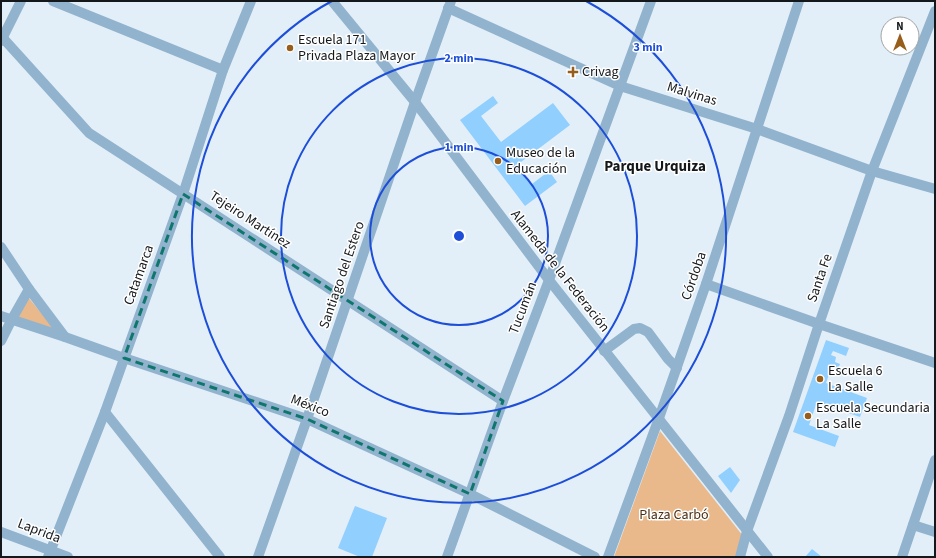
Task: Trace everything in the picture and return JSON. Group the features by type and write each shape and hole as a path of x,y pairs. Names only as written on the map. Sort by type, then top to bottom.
{"street":[{"path":"2,40 21,1"},
{"path":"53,1 223,70"},
{"name":"Catamarca","path":"50,554 105,412 183,194 223,70 251,1"},
{"name":"Alameda de la Federación","path":"332,1 415,102 604,351 659,418 768,557"},
{"name":"Tucumán","path":"447,557 651,1"},
{"name":"Córdoba","path":"608,557 706,284 799,1"},
{"name":"Santiago del Estero","path":"258,557 449,5"},
{"name":"Malvinas","path":"449,5 620,86 757,129 872,171 935,189"},
{"name":"Santa Fe","path":"740,557 747,531 789,416 872,171 935,11"},
{"name":"Tejeiro Martínez","path":"2,40 89,133 503,401"},
{"path":"1,247 29,290 65,337"},
{"path":"706,284 935,363"},
{"path":"1,341 29,290"},
{"name":"México","path":"1,316 307,419 470,494 595,557"},
{"path":"604,351 634,329 640,328 648,332 676,368"},
{"path":"105,412 220,557"},
{"path":"902,557 935,460"},
{"path":"913,525 935,532"},
{"name":"Laprida","path":"1,532 50,554 68,557"}],"highlighted area":[{"path":"183,194 503,401 470,494 307,419 124,358"}],"green space":[{"path":"28,297 55,330 16,317"},
{"name":"Plaza Carbó","path":"660,431 743,536 737,557 614,557"}],"building":[{"path":"493,96 498,103 481,116 501,142 553,103 570,125 517,165 532,184 549,171 557,182 525,206 460,120"},
{"path":"826,340 849,348 846,356 833,351 831,355 836,357 835,362 840,364 838,369 832,366 826,383 867,398 860,417 817,402 809,425 839,436 835,447 793,432"},
{"path":"730,467 740,480 731,493 718,476"},
{"path":"355,506 387,518 372,557 360,557 338,548"},
{"path":"812,549 822,557 805,557"}],"place":[{"name":"Escuela 171 Privada Plaza Mayor","path":"290,48"},
{"name":"Crivag","path":"573,72"},
{"name":"Museo de la Educación","path":"498,161"},
{"name":"Escuela 6 La Salle","path":"820,379"},
{"name":"Escuela Secundaria La Salle","path":"808,416"}],"district":[{"name":"Parque Urquiza","path":"655,166"}]}
